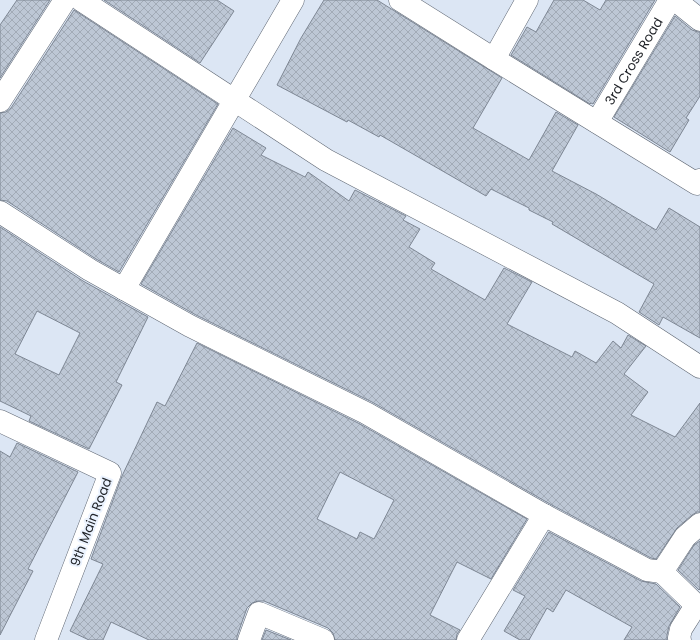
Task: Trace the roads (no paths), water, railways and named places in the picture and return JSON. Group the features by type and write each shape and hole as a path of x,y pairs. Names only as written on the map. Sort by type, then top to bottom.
{"street":[{"path":"0,101 65,0"},
{"path":"81,0 326,160 617,313 700,367"},
{"path":"124,289 293,0"},
{"path":"400,0 697,184 700,180"},
{"path":"494,59 527,0"},
{"name":"3rd Cross Road","path":"598,122 670,0"},
{"path":"675,0 700,20"},
{"path":"0,212 90,270 190,326 366,413 544,515 647,570 662,572 694,603 693,610 681,629 678,638 680,640"},
{"name":"9th Main Road","path":"0,421 110,473 46,640"},
{"path":"468,640 544,515"},
{"path":"662,572 686,537 700,524"},
{"path":"249,640 259,613 323,640"}]}
